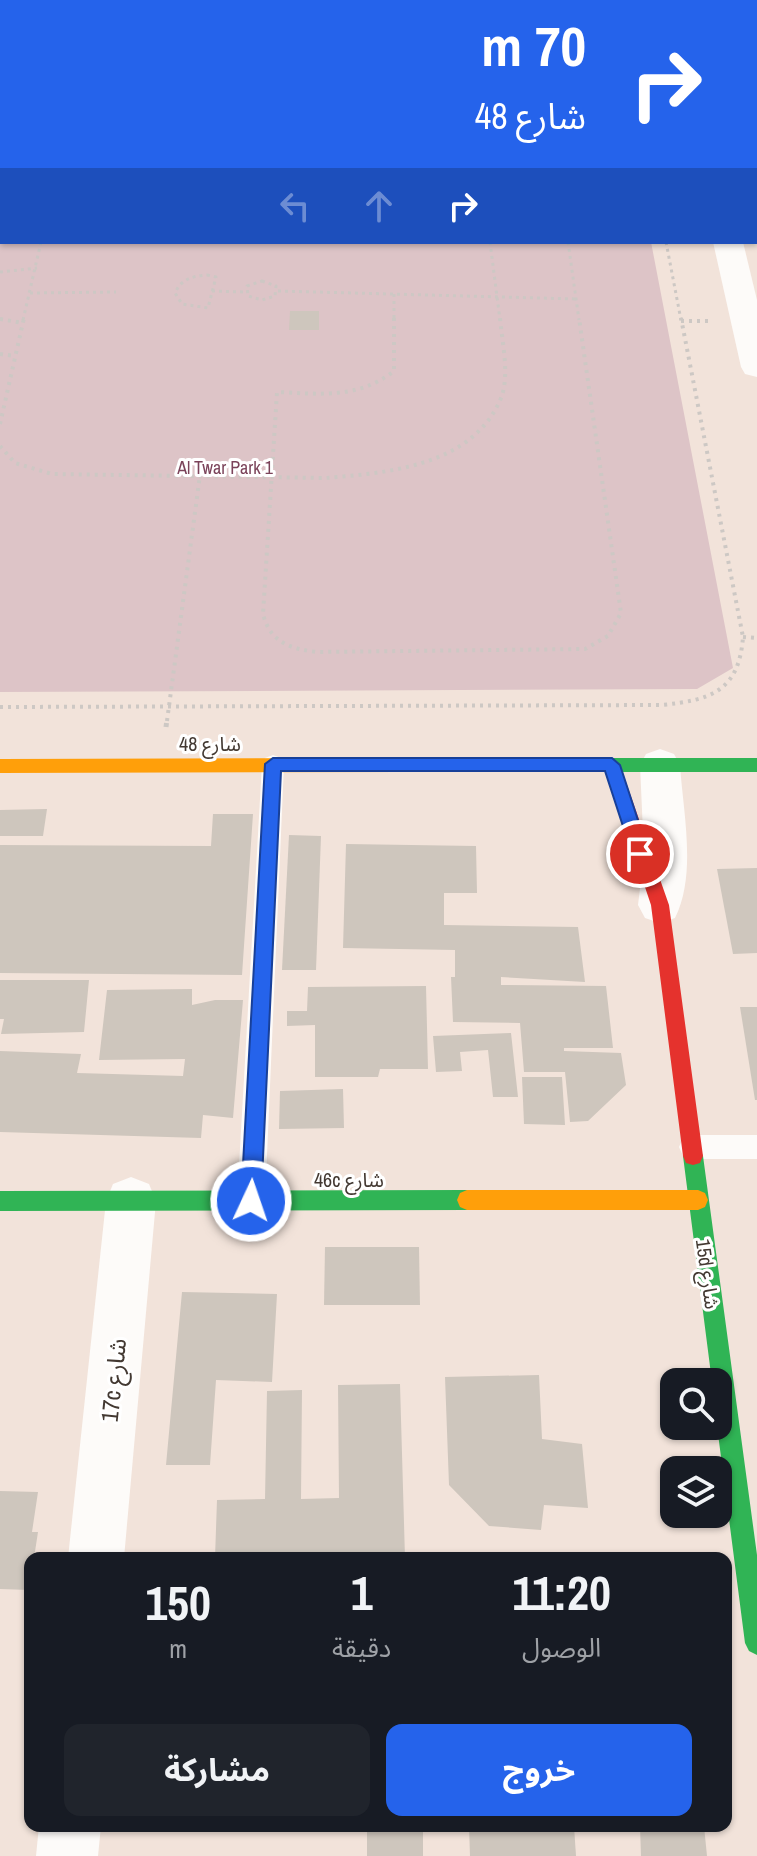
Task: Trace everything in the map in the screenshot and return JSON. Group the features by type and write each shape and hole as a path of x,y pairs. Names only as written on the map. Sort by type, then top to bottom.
{"street":[{"path":"728,244 757,367"},
{"name":"15d شارع","path":"612,765 660,905 757,1643"},
{"name":"15d شارع","path":"660,765 665,867 660,905"},
{"name":"شارع 48","path":"0,766 757,765"},
{"name":"46c شارع","path":"0,1201 698,1200"},
{"name":"17c شارع","path":"97,1552 131,1201"},
{"path":"67,1856 69,1832"}],"lane":[{"path":"251,1201 273,764"},
{"path":"692,1147 757,1147"}],"path":[{"path":"0,424 41,244"},
{"path":"0,446 16,465 32,471 270,476 361,476 413,467 456,451 487,425 503,395 499,297 490,244"},
{"path":"394,294 394,371 379,385 360,392 277,392 263,614 266,630 277,643 296,651 585,649 604,641 616,628 621,613 568,244"},
{"path":"0,707 691,703 716,693 734,678 743,658 743,637 666,244"},
{"path":"0,272 37,268"},
{"path":"197,276 216,277 212,291 208,308 182,304 175,293 181,282 197,276"},
{"path":"245,292 253,282 262,281 276,286 278,291"},
{"path":"212,291 245,292 253,299 262,300 275,296 278,291"},
{"path":"278,291 577,299"},
{"path":"30,293 116,292"},
{"path":"0,319 23,323"},
{"path":"0,354 15,356"},
{"path":"161,765 200,475"},
{"path":"743,637 757,638"}],"green space":[{"name":"Al Twar Park 1","path":"0,244 651,244 733,668 697,689 0,692"}],"building":[{"path":"290,311 319,311 319,330 289,330"},
{"path":"47,809 43,836 0,836 0,810"},
{"path":"213,814 253,814 242,975 0,973 0,845 211,846"},
{"path":"289,835 321,836 316,970 282,970"},
{"path":"346,844 476,846 477,893 444,893 444,925 578,927 585,982 501,977 501,985 606,986 613,1048 564,1048 564,1051 621,1053 626,1085 588,1121 570,1122 565,1072 524,1072 520,1023 453,1022 451,977 455,977 455,950 343,948"},
{"path":"757,868 757,953 733,954 717,869"},
{"path":"0,980 89,980 84,1032 1,1034 4,1019 0,1019"},
{"path":"426,986 428,1069 380,1069 378,1077 315,1077 315,1025 287,1026 287,1011 307,1011 308,987"},
{"path":"192,989 192,1005 215,1000 243,1000 233,1118 203,1115 201,1138 0,1132 0,1051 81,1054 77,1073 183,1076 185,1059 99,1060 107,990"},
{"path":"740,1007 757,1007 757,1100 755,1100"},
{"path":"511,1033 518,1097 493,1097 488,1050 460,1052 462,1071 436,1072 433,1036"},
{"path":"522,1077 562,1077 565,1125 524,1124"},
{"path":"343,1089 344,1128 279,1129 280,1091"},
{"path":"325,1247 419,1247 420,1305 324,1305"},
{"path":"182,1292 277,1294 272,1382 216,1380 210,1465 166,1465"},
{"path":"539,1375 542,1439 582,1444 588,1508 544,1505 541,1530 489,1526 449,1485 445,1377"},
{"path":"400,1384 405,1552 215,1552 217,1500 265,1499 267,1391 302,1390 301,1499 339,1498 338,1385"},
{"path":"0,1491 38,1492 32,1532 38,1532 35,1552 24,1552 24,1590 0,1589"},
{"path":"367,1832 423,1832 423,1856 367,1856"},
{"path":"469,1832 574,1832 576,1856 470,1856"},
{"path":"640,1832 705,1832 707,1856 641,1856"}],"traffic: fast":[{"path":"403,765 757,765"},
{"path":"693,1156 757,1643"},
{"path":"0,1201 467,1200"}],"traffic: slow":[{"path":"0,766 403,765"},
{"path":"467,1200 698,1200"}],"traffic: jam":[{"path":"612,765 660,905 693,1156"}],"route":[{"path":"251,1201 273,764 612,765 640,854"}]}
